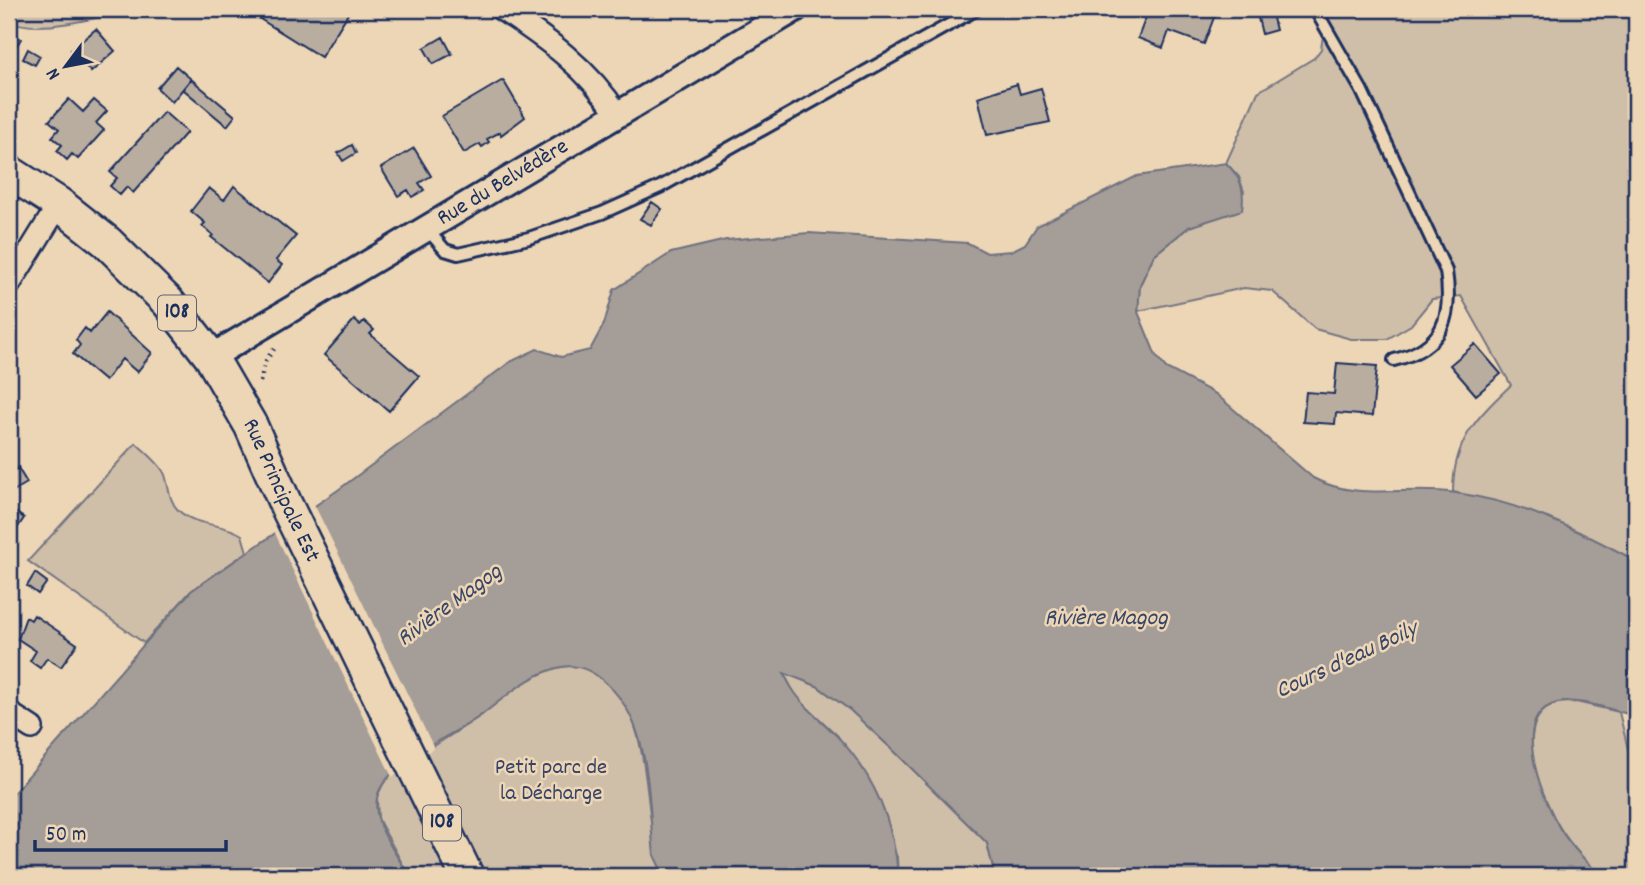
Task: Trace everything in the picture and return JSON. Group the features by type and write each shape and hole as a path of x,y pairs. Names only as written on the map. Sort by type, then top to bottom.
{"main road":[{"name":"Rue Principale Est","path":"9,172 59,204 141,273 168,302 211,357 251,426 285,503 467,876"}],"street":[{"path":"501,9 532,29 579,66 607,96 618,115"},
{"name":"Rue du Belvédère","path":"211,357 795,9"},
{"path":"9,285 59,204"},
{"path":"9,713 32,728"}],"lane":[{"path":"427,229 445,250 458,254 529,238 602,213 672,181 976,9"},
{"path":"1315,9 1352,72 1446,271 1449,291 1443,327 1421,351 1394,360"}],"green space":[{"path":"9,9 126,9 67,24 34,26 9,20"},
{"path":"1327,9 1636,9 1636,561 1547,519 1453,492 1457,458 1462,444 1477,420 1511,385 1461,296 1432,299 1411,325 1387,339 1351,339 1315,329 1272,291 1244,288 1138,311 1140,285 1154,255 1189,227 1205,222 1244,192 1239,177 1226,163 1258,92 1314,58 1321,49"},
{"path":"136,443 163,471 171,498 178,510 193,520 227,528 242,535 247,552 191,591 144,643 28,561"},
{"name":"Petit parc de la Décharge","path":"574,665 599,676 618,693 630,714 644,765 658,857 669,876 409,876 378,819 377,797 386,777 482,715 520,682 554,668"},
{"path":"783,672 817,686 850,710 894,751 987,843 995,876 898,876 897,857 838,736 797,698"},
{"path":"1576,702 1619,712 1636,782 1636,876 1601,876 1562,831 1539,783 1532,744 1534,727 1541,713 1555,704"}],"water":[{"name":"Rivière Magog","path":"1226,163 1241,184 1242,210 1189,227 1154,255 1140,285 1138,312 1156,356 1166,368 1216,394 1313,478 1330,485 1365,491 1438,491 1480,497 1549,519 1636,561 1636,716 1586,703 1557,703 1542,711 1534,724 1532,741 1539,779 1559,827 1573,847 1601,876 995,876 987,843 894,751 850,710 817,686 784,673 800,699 849,750 871,783 887,819 898,876 669,876 661,870 654,855 644,759 639,736 630,715 617,695 600,678 583,668 571,666 551,670 518,687 479,717 404,763 384,783 378,794 377,815 386,837 409,876 9,876 9,798 191,591 338,490 510,362 537,349 561,357 590,350 604,324 614,290 671,253 726,240 809,233 968,243 987,253 1011,251 1025,244 1037,226 1137,176"}],"pier":[{"path":"313,502 434,748 392,777 273,529"}],"building":[{"path":"267,9 351,9 321,57 260,19"},
{"path":"1149,9 1206,9 1216,12 1204,44 1169,31 1163,48 1138,38"},
{"path":"1272,14 1276,30 1262,34 1258,18"},
{"path":"96,29 115,51 91,72 71,50"},
{"path":"9,30 21,39 11,54 9,53"},
{"path":"443,37 452,54 433,64 424,48"},
{"path":"28,49 40,56 35,65 23,59"},
{"path":"176,66 191,79 172,102 157,88"},
{"path":"191,79 235,116 227,126 183,89"},
{"path":"503,80 525,117 501,135 500,132 487,139 489,142 482,147 480,144 464,153 442,116"},
{"path":"1017,84 1020,94 1041,88 1050,122 987,135 978,97"},
{"path":"9,92 17,104 9,115"},
{"path":"69,99 83,112 94,100 107,111 96,123 104,130 78,159 72,154 67,160 57,151 62,145 52,137 59,129 49,121"},
{"path":"164,112 187,132 133,193 127,187 120,195 110,186 117,178 110,172"},
{"path":"352,145 356,153 343,161 338,153"},
{"path":"414,148 431,176 419,183 424,190 412,197 408,190 398,196 381,168"},
{"path":"234,186 296,236 276,260 282,265 268,283 211,237 213,235 202,226 205,223 191,211 209,188 224,200"},
{"path":"652,202 662,209 651,225 640,219"},
{"path":"107,312 152,353 137,372 122,359 105,381 73,354 80,345 76,340 85,328 90,333"},
{"path":"354,320 360,325 364,321 374,330 370,334 419,376 389,411 324,355"},
{"path":"1475,344 1501,374 1476,395 1450,365"},
{"path":"1337,363 1377,366 1372,416 1336,413 1335,424 1303,422 1306,392 1334,394"},
{"path":"18,468 27,483 12,492 9,474"},
{"path":"9,508 24,518 12,536 9,534"},
{"path":"35,573 47,582 38,594 27,586"},
{"path":"34,615 77,644 61,667 47,658 40,668 30,661 36,651 18,639 26,617 31,620"}],"water label":[{"name":"Cours d'eau Boily","path":"1347,661"}]}
